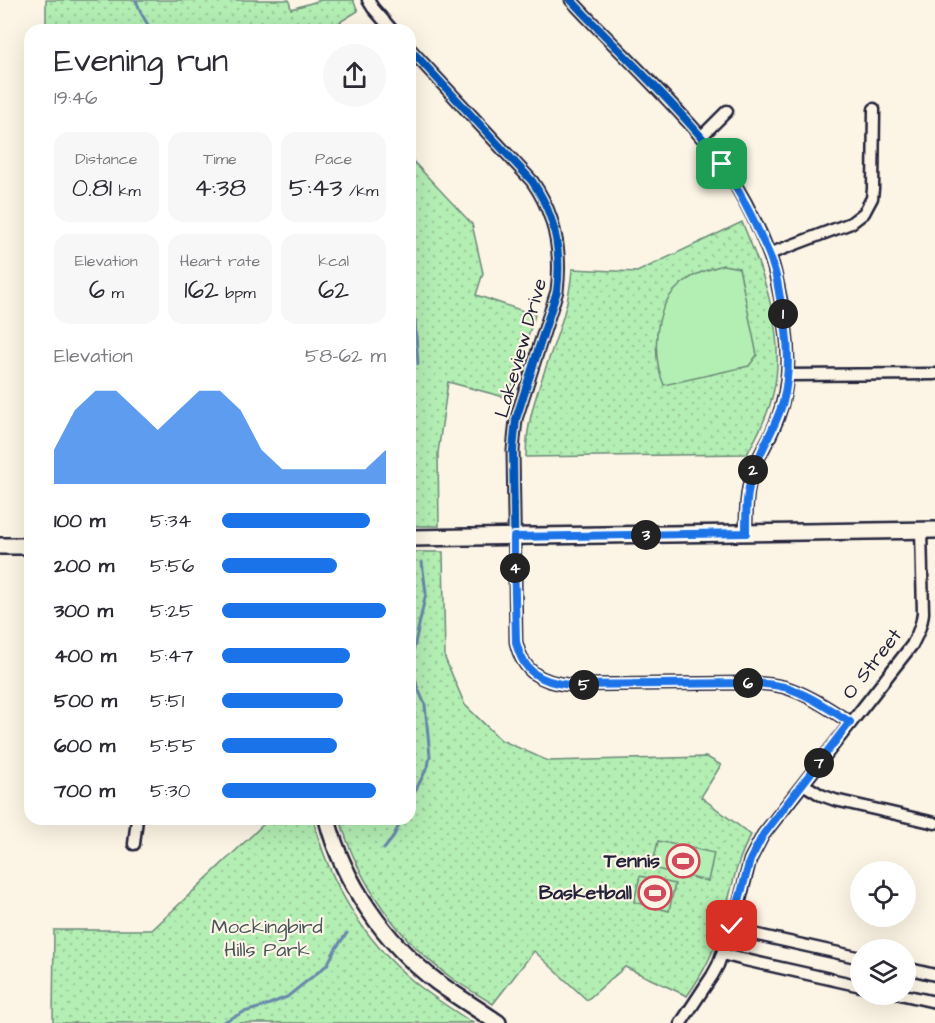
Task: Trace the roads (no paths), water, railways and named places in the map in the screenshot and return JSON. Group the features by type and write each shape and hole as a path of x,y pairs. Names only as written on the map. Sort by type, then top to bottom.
{"street":[{"path":"368,0 387,24"},
{"path":"571,0 701,136 739,191 774,266 787,336 789,359 786,389 780,412 750,482 746,505 746,533"},
{"name":"Lakeview Drive","path":"416,55 532,181 545,202 554,225 559,258 557,291 514,430 516,642 523,661 529,670 546,681 570,685 767,684 799,692 850,722"},
{"path":"769,254 850,223 864,213 872,198 873,189 874,109"},
{"path":"701,136 727,111"},
{"path":"787,375 935,374"},
{"path":"416,538 928,530"},
{"name":"O Street","path":"681,1023 712,976 722,954 732,926 746,871 763,835 918,635 923,613 928,530"},
{"path":"0,546 24,546"},
{"path":"803,784 835,800 935,823"},
{"path":"134,844 136,825"},
{"path":"329,825 334,842 354,885 390,938 436,982 498,1023"},
{"path":"732,926 749,933 850,956"},
{"path":"722,954 850,984"},
{"path":"916,970 935,975"},
{"path":"916,998 935,1002"}],"waterway":[{"path":"136,0 147,24"},
{"path":"416,335 418,364"},
{"path":"416,639 426,593 422,562"},
{"path":"416,682 425,705 430,756 428,766 416,789"},
{"path":"384,849 399,825"},
{"path":"221,1023 244,1012 287,997 327,965 347,933"}],"place":[{"name":"Tennis","path":"683,861"},
{"name":"Basketball","path":"655,893"}],"park label":[{"name":"Mockingbird Hills Park","path":"267,938"}]}
